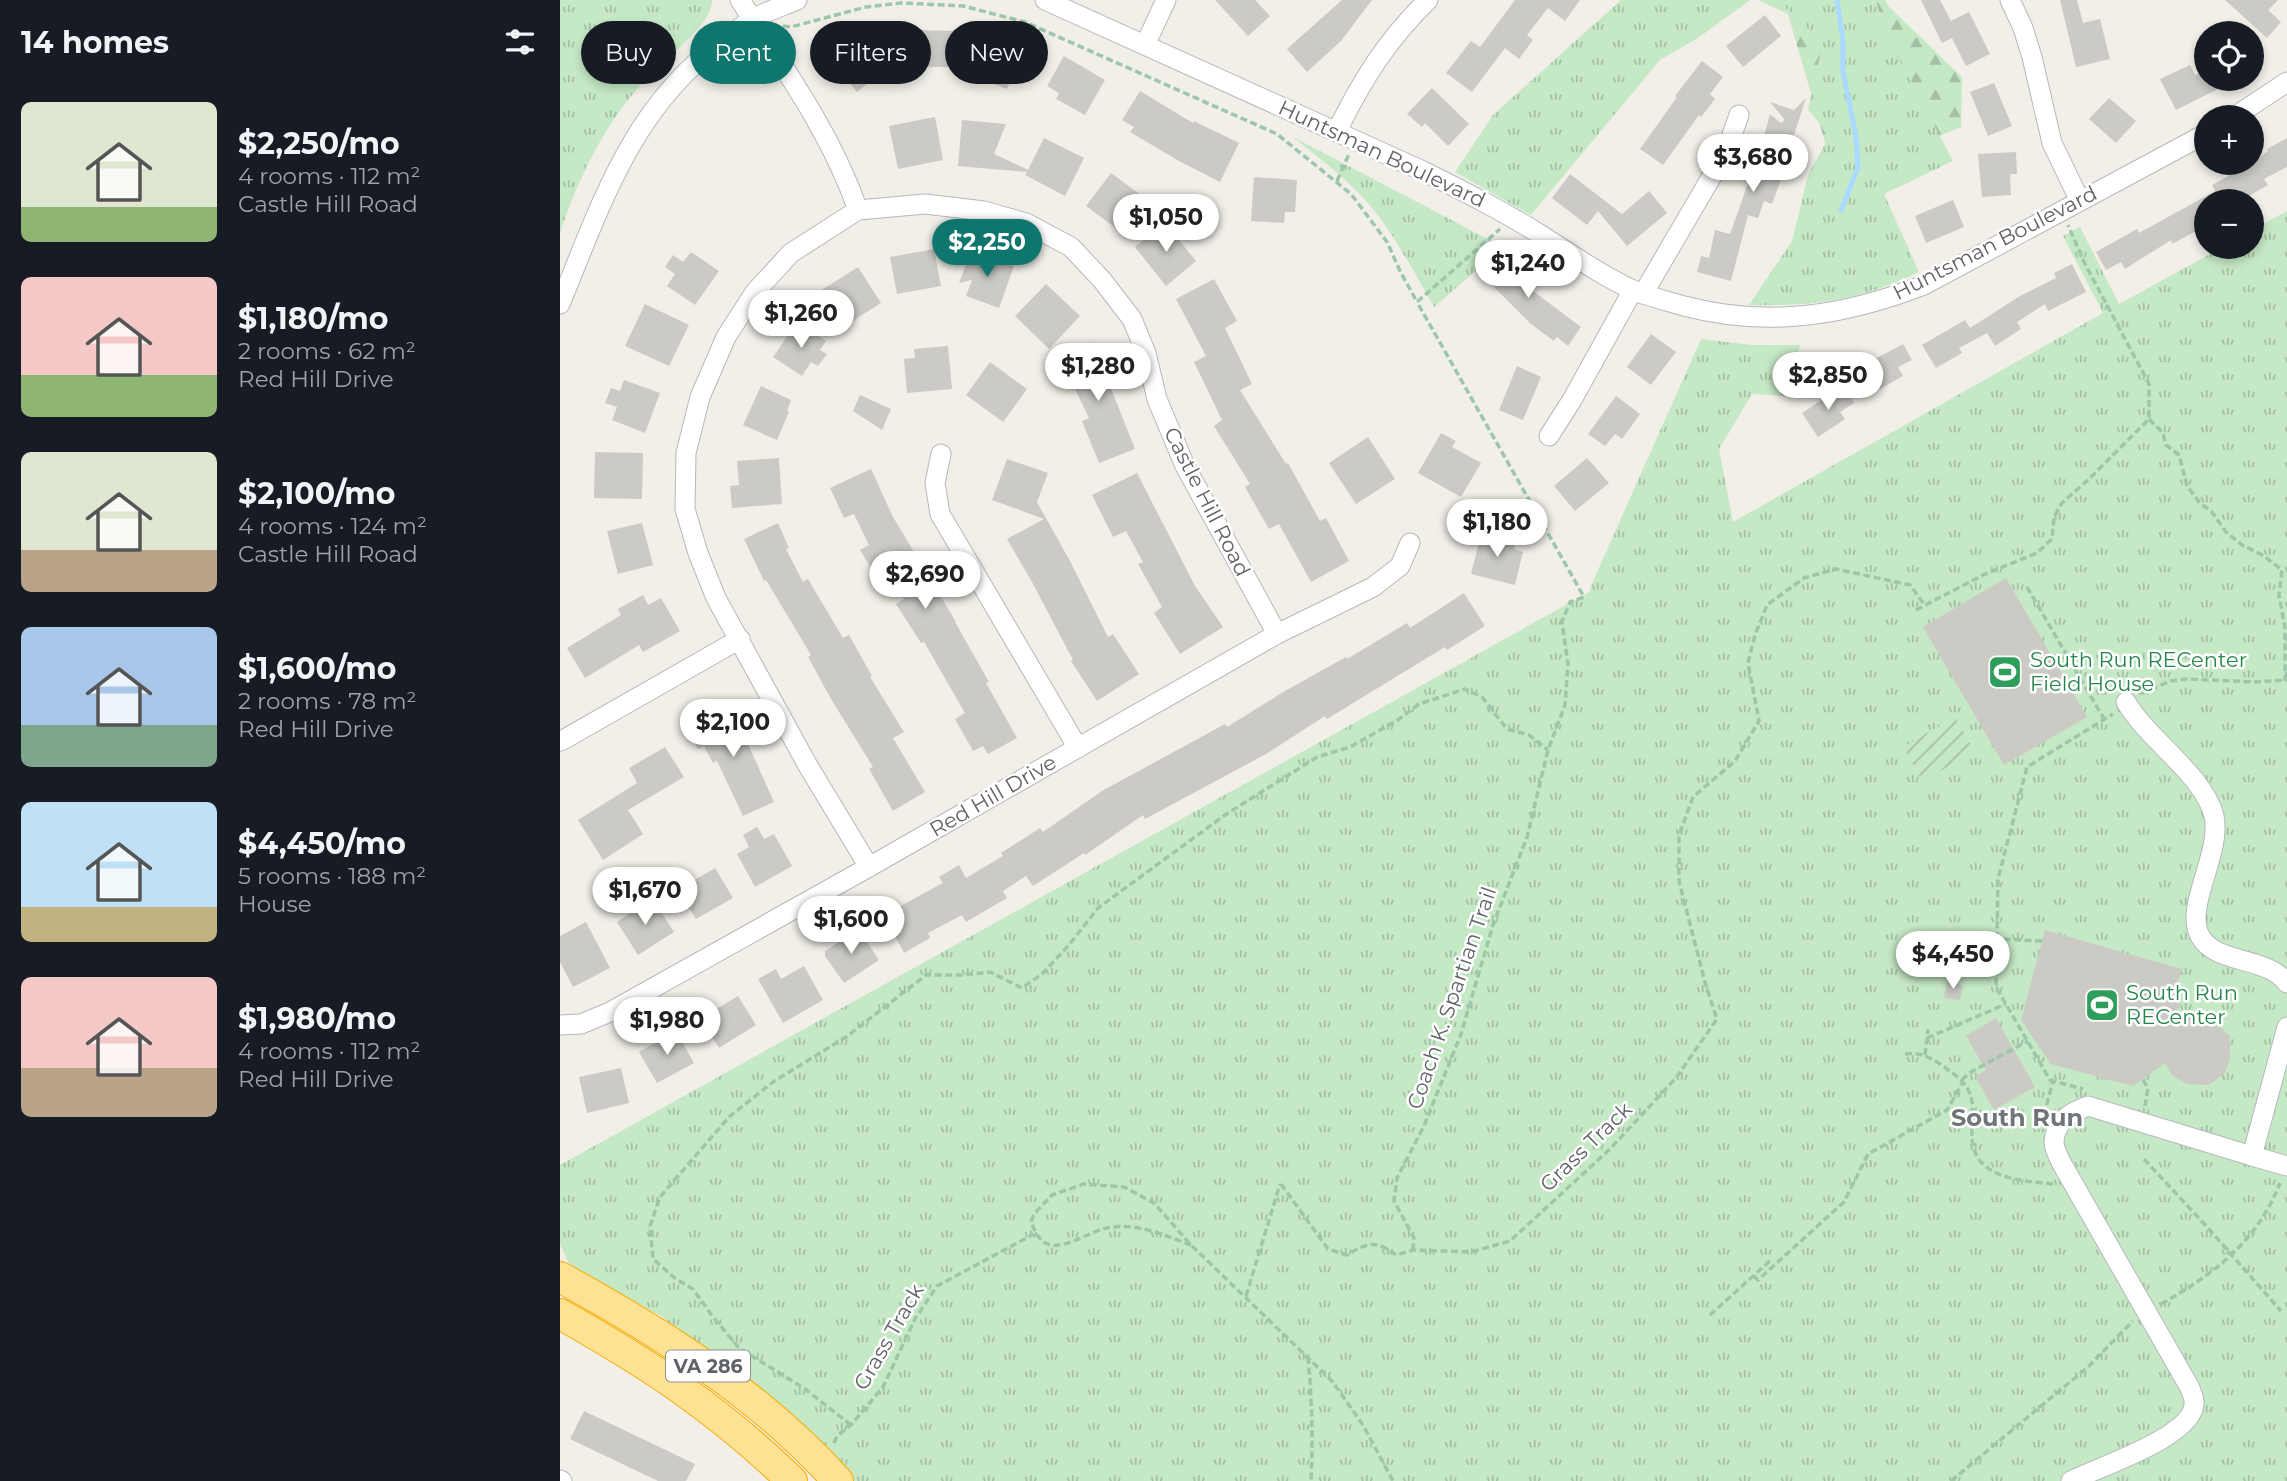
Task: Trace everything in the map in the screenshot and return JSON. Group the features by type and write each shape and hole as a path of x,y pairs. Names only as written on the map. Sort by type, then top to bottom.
{"highway":[{"name":"VA 286","path":"560,1277 654,1330 710,1367 785,1429 838,1481"},
{"name":"VA 286","path":"560,1314 606,1339 679,1385 729,1423 792,1481"}],"street":[{"path":"740,0 786,67 845,173 858,209"},
{"path":"560,304 612,179 635,135 656,105 686,71 714,47 752,19 797,0"},
{"name":"Huntsman Boulevard","path":"1045,0 1460,189 1638,292 1710,313 1746,317 1797,317 1851,309 1888,299 1924,285 2194,140"},
{"path":"1145,44 1166,0"},
{"path":"1337,131 1368,71 1389,41 1428,0"},
{"path":"2010,0 2032,57 2052,143 2080,201"},
{"path":"2252,105 2287,82"},
{"path":"1549,436 1726,152 1740,115"},
{"name":"Castle Hill Road","path":"869,867 807,764 716,598 698,553 685,509 686,453 700,397 726,337 755,292 791,253 858,209 925,204 984,211 1026,223 1071,247 1102,280 1132,319 1146,353 1157,399 1185,466 1277,634"},
{"path":"941,454 935,483 940,514 1078,748"},
{"name":"Red Hill Drive","path":"560,1025 581,1024 610,1012 1277,634 1373,587 1400,566 1410,543"},
{"path":"560,740 740,639"},
{"path":"2126,702 2135,719 2199,787 2213,813 2216,831 2212,854 2196,908 2197,925 2202,939 2211,949 2267,968 2287,983"},
{"path":"2252,1156 2287,1027"},
{"path":"2071,1481 2158,1443 2181,1427 2190,1416 2194,1404 2190,1388 2062,1164 2054,1143 2058,1125 2072,1111 2088,1106 2287,1166"}],"path":[{"path":"752,19 791,27 866,7 901,3 963,6 1025,22 1277,134 1351,194 1381,232 1417,302 1512,218"},
{"path":"1338,181 1355,140"},
{"path":"1916,610 1983,575 2037,553 2052,539 2054,517 2062,503 2090,479 2149,419 2149,384 2084,262 2062,210"},
{"name":"Coach K. Spartian Trail","path":"1413,1250 1414,1238 1394,1201 1398,1178 1424,1126 1461,1034 1493,925 1527,837 1548,750 1565,705 1567,664 1562,622 1570,602 1584,597 1417,302"},
{"path":"2053,1081 1996,987 1998,879 2027,767 2104,719 2126,702 2171,681 2286,681 2285,628 2279,595 2282,570 2226,532 2212,512 2200,503 2187,486 2179,455 2166,445 2163,433 2149,419"},
{"name":"Grass Track","path":"1413,1250 1471,1252 1510,1241 1609,1150 1676,1078 1717,1019 1679,881 1679,835 1693,797 1735,761 1759,721 1748,663 1767,605 1804,578 1836,569 1910,585 1924,604"},
{"path":"2027,587 2104,719"},
{"path":"851,1425 805,1389 739,1348 692,1289 653,1259 650,1226 660,1197 729,1117 773,1083 857,1030 926,975 990,972 1022,988 1042,974 1098,908 1225,814 1317,757 1350,747 1419,705 1465,689 1482,697 1507,729 1529,735 1548,750"},
{"path":"1997,939 2042,941"},
{"path":"1927,1038 2006,1004"},
{"path":"1925,1055 1928,1029"},
{"path":"1754,1276 1758,1280 1844,1202 1868,1154 1947,1110 1969,1073 2028,1041"},
{"path":"1905,1054 1914,1052 1925,1055 1962,1081 1971,1095 1975,1153 1992,1172 2058,1184"},
{"path":"2143,1080 2148,1088 2145,1106"},
{"path":"2144,1159 2281,1311"},
{"path":"1951,1481 2088,1367 2137,1317 2196,1284 2232,1255 2263,1217 2287,1166"},
{"path":"1191,1245 1143,1227 1108,1228 1052,1246 1042,1242 1031,1222 1034,1214 1052,1195 1084,1184 1124,1187 1154,1203 1191,1245 1332,1381 1363,1425 1392,1481"},
{"path":"1246,1296 1280,1184 1328,1249 1348,1255 1364,1244 1387,1248 1396,1255 1413,1250"},
{"name":"Grass Track","path":"832,1448 837,1436 851,1425 883,1387 915,1319 937,1286 1035,1233"},
{"path":"1710,1315 1772,1259"},
{"path":"1308,1356 1312,1398 1311,1481"}],"green space":[{"path":"560,0 712,0 705,20 690,21 690,37 676,50 676,21 581,21 581,84 642,84 607,130 585,170 560,233"},
{"path":"1621,0 1750,0 1698,38 1660,60 1531,215 1455,172 1493,115"},
{"path":"1758,0 1885,0 1889,7 1962,77 1961,127 1872,164 1828,152 1788,14"},
{"path":"1777,0 1876,0 1884,30 1953,161 1884,194 1919,272 1875,290 1824,302 1749,305 1792,241 1808,175 1830,135 1808,110 1823,42"},
{"path":"1293,137 1503,247 1434,307 1393,236 1368,203 1338,173"},
{"path":"2287,211 2287,1481 853,1481 777,1409 661,1316 571,1268 560,1244 560,1165 1591,591 1590,588 1701,339 1752,345 1800,345 1788,396 1752,394 1719,449 1733,522 2103,313 2063,236 2080,227 2119,304 2201,259 2264,259 2264,223"},
{"path":"1955,717 1975,752 1922,781 1903,747"}],"building":[{"path":"1215,0 1255,0 1270,16 1248,36"},
{"path":"1342,0 1372,0 1341,41 1307,72 1287,49"},
{"path":"1515,0 1580,0 1565,21 1548,8 1527,35 1533,40 1519,59 1505,48 1472,92 1446,73 1471,41 1480,47"},
{"path":"1921,0 1940,0 1951,21 1969,12 1990,54 1966,66 1952,38 1942,43"},
{"path":"2060,0 2077,0 2083,23 2100,19 2110,59 2076,67"},
{"path":"2225,0 2278,0 2268,10 2281,22 2267,38 2264,35 2264,21 2248,21"},
{"path":"1765,15 1781,36 1743,67 1726,46"},
{"path":"931,30 945,31 945,67 931,67"},
{"path":"1064,56 1105,80 1085,115 1056,99 1059,93 1047,86"},
{"path":"1702,61 1723,77 1710,94 1715,99 1701,117 1699,115 1663,165 1640,149"},
{"path":"2190,65 2194,73 2194,91 2214,91 2176,110 2160,79"},
{"path":"1994,83 2012,126 1988,136 1970,92"},
{"path":"850,84 867,84 857,92"},
{"path":"994,84 1009,84 1007,89"},
{"path":"1432,88 1469,124 1448,146 1425,123 1422,127 1407,114"},
{"path":"1140,91 1193,123 1194,121 1239,143 1220,182 1130,132 1134,127 1122,120"},
{"path":"1806,98 1792,141 1784,138 1773,171 1783,174 1772,204 1764,201 1758,218 1748,215 1731,281 1697,272 1701,256 1709,258 1715,230 1730,234 1770,114 1781,123 1785,120 1770,102 1794,110"},
{"path":"2109,98 2136,121 2116,143 2089,119"},
{"path":"935,117 943,160 898,169 889,126"},
{"path":"962,120 1006,124 994,154 1028,170 1044,138 1084,158 1065,196 1025,175 1027,172 958,166"},
{"path":"2287,138 2287,167 2264,179 2268,185 2261,189 2214,189 2212,185 2230,175 2264,175 2264,154 2267,149"},
{"path":"2016,152 2017,174 2010,174 2011,195 1982,197 1978,154"},
{"path":"1111,173 1149,201 1124,234 1086,206"},
{"path":"1570,174 1622,214 1649,191 1667,213 1627,246 1598,211 1587,225 1552,198"},
{"path":"1254,177 1297,180 1295,212 1285,212 1284,223 1251,221"},
{"path":"1953,200 1964,227 1926,243 1915,216"},
{"path":"2194,203 2194,232 2172,244 2171,240 2125,269 2121,262 2106,270 2096,252 2137,229 2139,233"},
{"path":"1165,223 1196,261 1166,286 1135,247"},
{"path":"934,249 941,286 897,294 890,257"},
{"path":"971,251 1014,266 999,308 966,296 972,280 959,283"},
{"path":"1497,251 1532,286 1529,288 1581,327 1568,346 1557,337 1554,341 1531,324 1478,271"},
{"path":"691,252 719,271 695,305 667,286 675,274 665,267 673,255 683,262"},
{"path":"2072,264 2086,292 2048,311 2045,304 2017,322 2021,329 1995,346 1987,333 1959,348 1962,353 1936,368 1922,345 1965,320 1970,328 2020,296 2056,278 2054,273"},
{"path":"858,267 881,303 843,327 820,291"},
{"path":"1214,279 1237,321 1225,328 1252,384 1240,390 1286,464 1288,463 1320,521 1326,518 1349,561 1311,582 1279,524 1269,529 1245,487 1250,484 1214,426 1222,420 1194,362 1206,356 1176,299"},
{"path":"1046,284 1080,316 1049,349 1015,316"},
{"path":"645,304 689,325 669,366 625,346"},
{"path":"797,322 826,341 820,350 827,354 818,366 811,362 802,376 773,357"},
{"path":"1651,334 1676,352 1651,385 1627,367"},
{"path":"1094,342 1114,384 1110,386 1135,449 1099,463 1082,421 1089,418 1060,358"},
{"path":"1903,344 1912,360 1898,367 1903,376 1880,389 1874,389 1862,366"},
{"path":"948,346 952,389 907,393 904,359 915,358 914,349"},
{"path":"990,362 1027,389 1003,422 966,395"},
{"path":"1517,366 1541,377 1523,420 1499,410"},
{"path":"624,380 660,393 645,433 612,420 617,407 605,403 611,388 620,391"},
{"path":"761,386 791,400 777,440 743,425"},
{"path":"1843,386 1854,403 1840,412 1845,419 1818,437 1802,413"},
{"path":"860,395 891,409 882,430 853,411"},
{"path":"1616,396 1640,414 1622,439 1615,434 1605,446 1588,434"},
{"path":"1441,433 1456,441 1452,447 1481,463 1461,497 1418,473"},
{"path":"1368,437 1395,479 1356,504 1329,463"},
{"path":"595,452 643,453 642,499 594,498"},
{"path":"779,458 782,504 732,508 730,486 739,485 737,461"},
{"path":"1587,458 1609,483 1575,511 1554,486"},
{"path":"1007,459 1048,473 1037,502 1108,637 1113,634 1139,674 1097,701 1071,661 1073,660 1007,539 1044,519 992,500"},
{"path":"871,469 893,517 956,622 1017,738 988,754 983,746 973,751 955,719 965,713 924,642 921,643 896,604 904,599 887,573 878,579 860,550 869,545 854,514 844,518 830,488"},
{"path":"1137,473 1195,586 1223,627 1180,654 1154,613 1162,607 1138,564 1143,562 1126,531 1113,537 1092,495"},
{"path":"642,523 653,565 618,574 607,531"},
{"path":"778,523 789,548 786,549 803,582 808,579 843,638 849,635 872,676 870,677 904,732 893,738 925,792 893,811 869,769 873,767 831,699 808,657 811,655 766,580 764,581 744,539"},
{"path":"1482,531 1516,540 1514,549 1523,552 1515,585 1471,574"},
{"name":"South Run RECenter Field House","path":"2006,578 2087,717 2004,765 1923,627"},
{"path":"1464,593 1485,626 1447,650 1445,647 1327,719 1325,716 1266,754 1145,819 1143,815 1085,855 1084,853 1033,886 1026,876 1003,891 1007,898 966,922 962,915 928,933 930,938 904,953 884,915 943,883 939,877 959,865 966,878 1003,856 1001,853 1040,828 1043,832 1102,791 1225,724 1227,727 1285,691 1346,657 1347,659 1407,623 1410,628"},
{"path":"643,595 648,605 661,598 680,631 643,652 639,645 585,678 567,648 621,615 618,609"},
{"path":"725,704 748,744 774,802 743,816 717,761 713,763 704,746 698,749 690,735 696,732 692,723"},
{"path":"665,747 684,777 628,810 643,834 603,860 578,820 637,783 629,768"},
{"path":"757,827 764,839 774,834 792,866 755,887 737,854 749,847 743,835"},
{"path":"715,868 733,898 696,919 678,890"},
{"path":"652,898 674,932 638,955 617,922"},
{"path":"586,922 610,968 573,987 560,962 560,936"},
{"path":"858,929 879,960 844,983 825,956 825,951"},
{"name":"South Run RECenter","path":"2045,930 2182,969 2174,994 2182,997 2177,1013 2203,1021 2205,1017 2213,1020 2230,1036 2230,1059 2225,1073 2209,1085 2187,1084 2172,1075 2165,1063 2133,1086 2051,1064 2021,1020"},
{"path":"804,966 823,1000 783,1023 758,979 776,969 781,979"},
{"path":"1947,982 1963,985 1960,1000 1944,998"},
{"path":"738,996 756,1025 719,1048 700,1019"},
{"path":"1996,1018 2035,1087 1994,1110 1975,1076 1986,1070 1966,1036"},
{"path":"676,1031 694,1063 657,1083 639,1052"},
{"path":"621,1068 629,1103 587,1113 579,1077"},
{"path":"584,1411 695,1464 686,1481 658,1481 570,1439"}],"waterway":[{"path":"1837,0 1843,41 1843,72 1856,136 1858,168 1841,210"}],"place":[{"name":"South Run RECenter Field House","path":"2005,672"},
{"name":"South Run RECenter","path":"2102,1005"}],"district":[{"name":"South Run","path":"2017,1118"}]}
